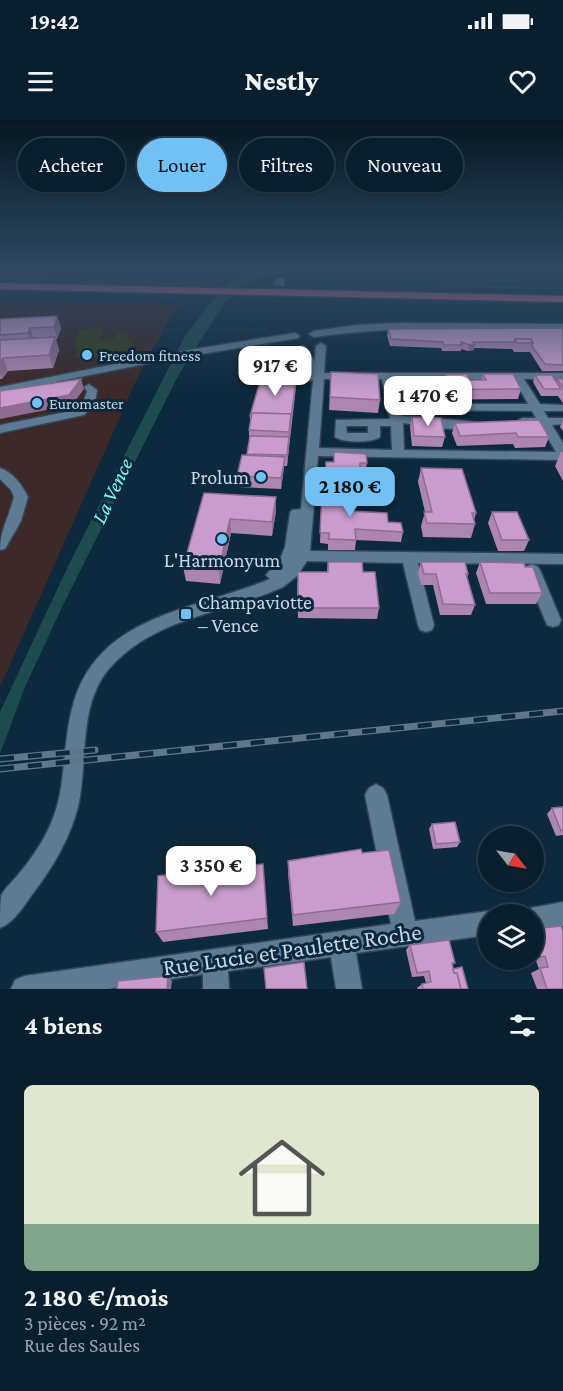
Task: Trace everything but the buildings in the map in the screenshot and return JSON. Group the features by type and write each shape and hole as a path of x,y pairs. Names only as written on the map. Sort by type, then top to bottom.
{"street":[{"path":"296,343 314,334 367,327 563,327"},
{"path":"0,388 255,341 323,344 340,333 367,327"},
{"path":"298,550 313,380 323,344 321,336 314,334"},
{"path":"0,916 35,871 56,837 67,808 79,714 87,686 99,668 113,652 149,628 279,582 291,573 298,550 312,452 313,380 309,360 296,343"},
{"path":"387,376 396,417 398,453"},
{"path":"294,384 313,380 387,376 563,376"},
{"path":"312,452 563,455 518,376"},
{"path":"0,429 80,413 88,406 92,396 92,390 89,387"},
{"path":"374,423 396,417 536,407 563,408"},
{"path":"396,417 454,425 487,423"},
{"path":"514,423 563,421"},
{"path":"0,472 17,488 21,497 14,521 0,545"},
{"path":"298,550 409,558 563,559"},
{"path":"409,558 426,625"},
{"path":"528,559 553,620"},
{"path":"376,795 405,933"},
{"path":"544,917 563,914"},
{"name":"Rue Lucie et Paulette Roche","path":"24,989 478,924"},
{"path":"342,944 349,989"},
{"path":"215,960 216,989"}],"shaded area":[{"path":"0,312 174,312 140,372 0,687"},
{"path":"102,328 100,340 115,339 116,333 127,333 126,338 133,338 131,354 75,358 77,348 74,348 79,330"}],"water":[{"name":"La Vence","path":"203,312 219,312 178,376 62,607 25,687 0,754 0,712 69,564 186,334"}],"railway":[{"path":"0,769 563,711"},
{"path":"0,759 95,750"}],"place":[{"name":"Freedom fitness","path":"87,355"},
{"name":"Euromaster","path":"37,403"},
{"name":"Prolum","path":"261,477"},
{"name":"L'Harmonyum","path":"222,539"},
{"name":"Champaviotte – Vence","path":"186,614"}]}
